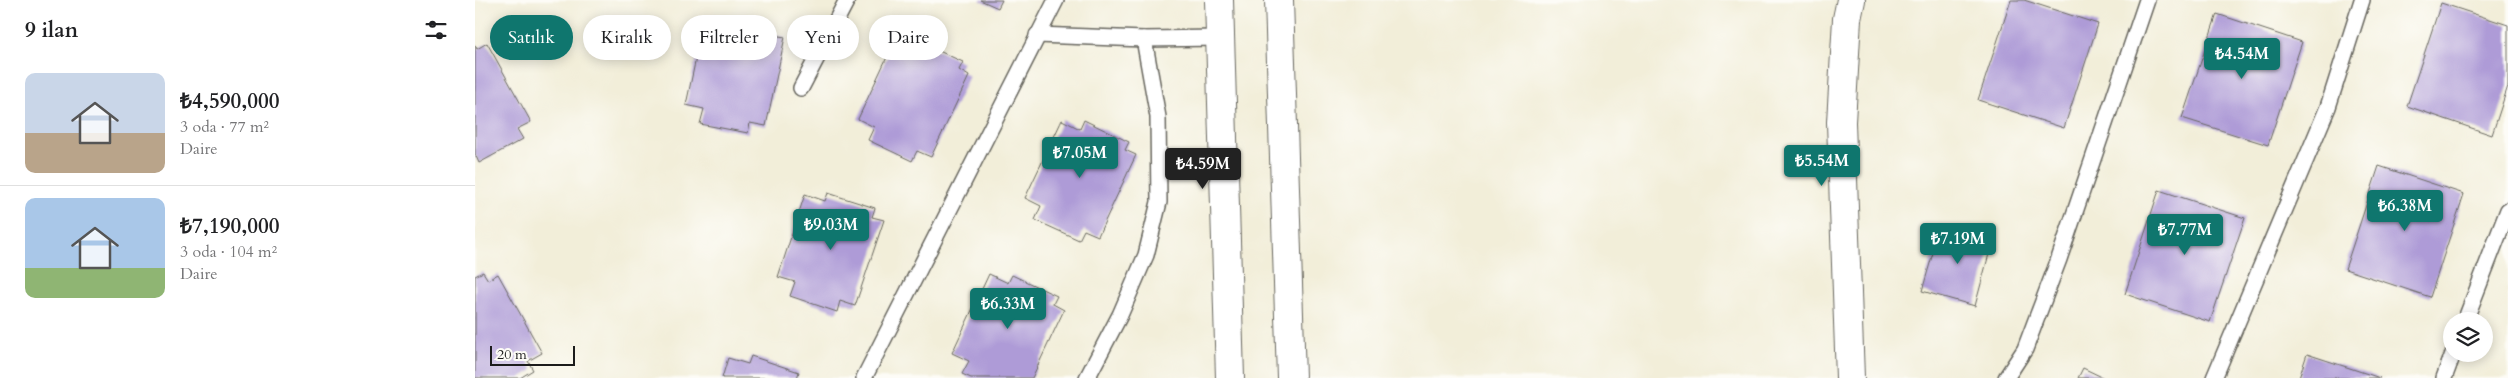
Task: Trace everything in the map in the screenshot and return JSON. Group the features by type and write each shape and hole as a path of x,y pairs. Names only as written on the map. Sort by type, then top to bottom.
{"street":[{"path":"1219,0 1230,378"},
{"path":"1279,0 1291,378"},
{"path":"1850,378 1841,122 1847,19 1851,0"}],"lane":[{"path":"801,88 847,0"},
{"path":"864,378 1056,0"},
{"path":"2006,378 2025,349 2059,259 2147,0"},
{"path":"2214,378 2328,107 2362,0"},
{"path":"1037,36 1144,39 1220,38"},
{"path":"1087,378 1119,315 1145,255 1159,202 1157,118 1144,39"},
{"path":"2468,312 2508,210"},
{"path":"2444,378 2450,362"}],"building":[{"path":"980,0 1002,0 998,8"},
{"path":"2011,0 2024,0 2098,24 2064,128 1978,100"},
{"path":"2441,3 2508,25 2508,86 2492,135 2407,106"},
{"path":"2217,14 2302,42 2268,145 2182,118"},
{"path":"777,36 785,37 766,126 750,123 748,133 700,124 704,109 686,105 696,60 777,60"},
{"path":"487,43 490,48 490,60 496,60 531,122 517,129 523,139 479,163 475,154 475,45 477,49"},
{"path":"948,55 963,62 959,70 969,76 931,157 917,151 912,161 868,140 874,127 858,119 886,60 948,60"},
{"path":"1062,120 1080,129 1084,120 1129,142 1125,150 1136,155 1098,236 1084,230 1079,240 1035,220 1041,206 1025,198"},
{"path":"2379,166 2464,194 2430,297 2345,269"},
{"path":"2159,190 2245,218 2210,322 2125,294"},
{"path":"828,193 875,208 872,217 884,220 855,306 840,301 837,312 790,296 795,282 778,277 805,194 825,201"},
{"path":"1941,225 1993,239 1975,306 1922,291"},
{"path":"483,272 488,280 498,274 542,353 528,361 533,370 520,378 475,378 475,276"},
{"path":"989,274 1008,283 1012,275 1057,296 1053,304 1064,310 1032,378 971,378 962,374 969,361 952,353"},
{"path":"2307,354 2380,378 2299,378"},
{"path":"751,356 799,372 797,378 722,378 728,358 748,364"},
{"path":"2083,368 2104,378 2078,378"}]}
